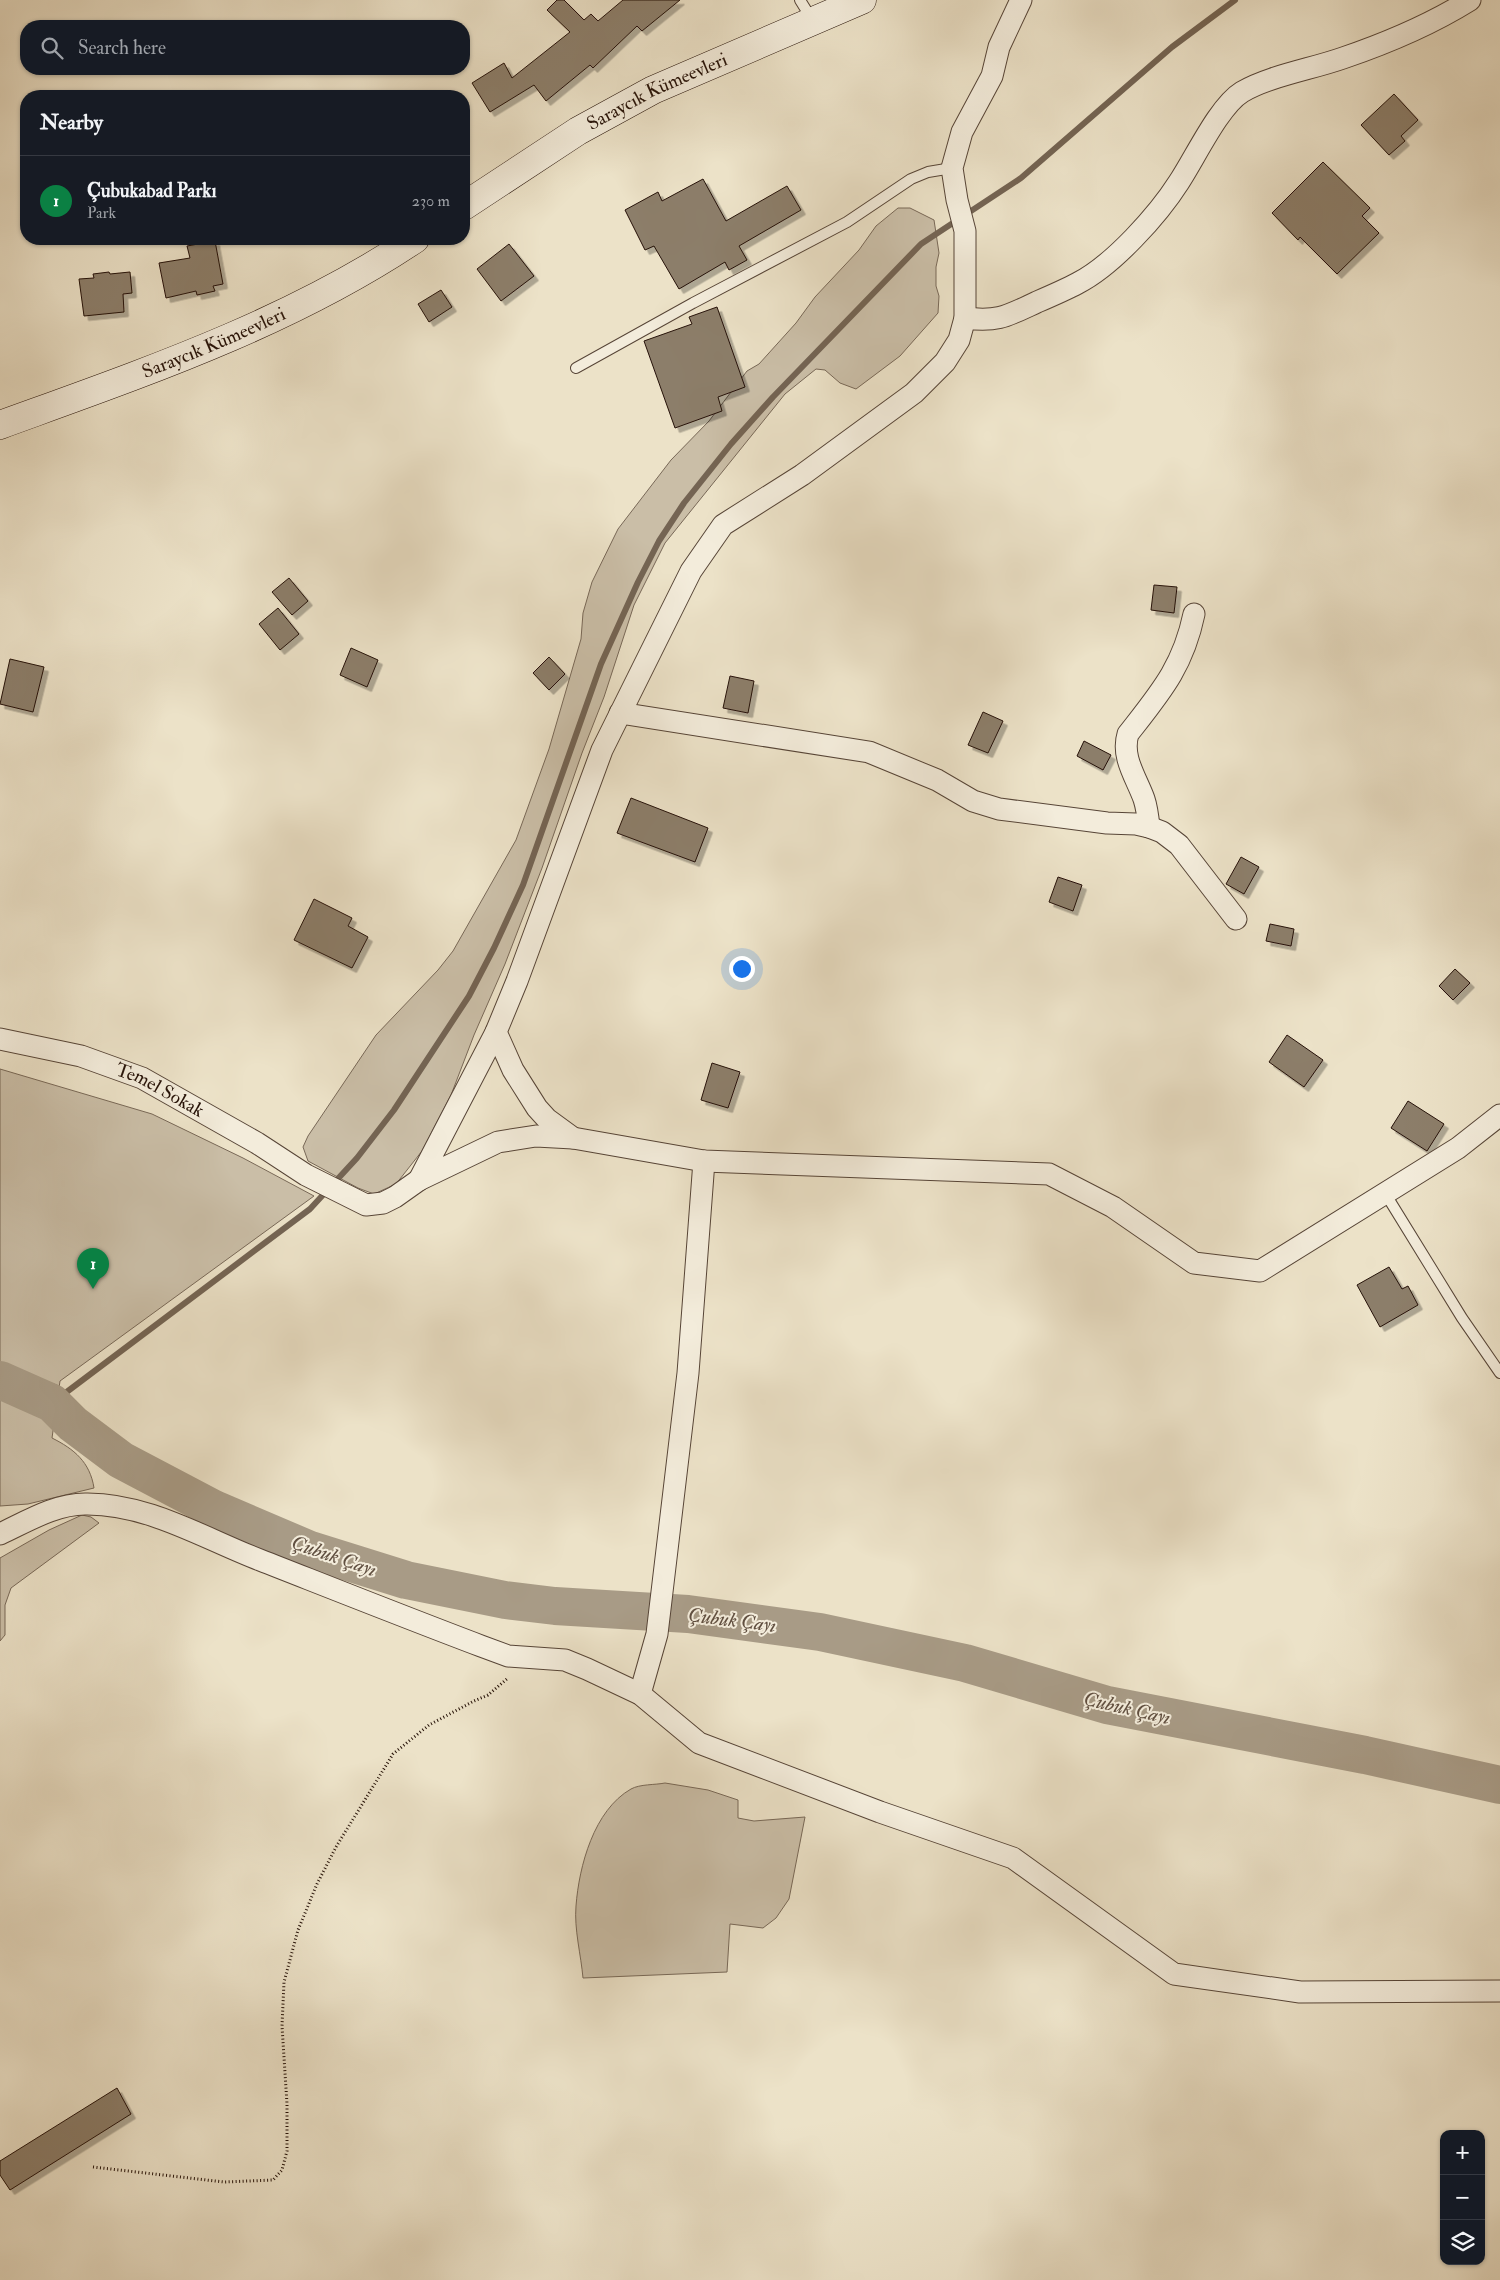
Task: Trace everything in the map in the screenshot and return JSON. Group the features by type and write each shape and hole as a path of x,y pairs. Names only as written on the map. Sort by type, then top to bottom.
{"main road":[{"name":"Saraycık Kümeevleri","path":"470,202 578,131 614,110 704,67 807,10 862,0"},
{"name":"Saraycık Kümeevleri","path":"0,425 153,369 236,336 334,289 405,245"}],"street":[{"path":"419,1180 496,1032 517,981 602,750 691,571 723,525 802,475 914,393 945,362 959,340 965,318 965,231 957,200 952,168 962,132 992,76 999,47 1021,0"},
{"path":"965,318 987,321 1003,318 1080,283 1104,264 1126,244 1163,204 1179,182 1220,115 1242,92 1270,81 1344,58 1420,28 1437,21 1470,0"},
{"path":"1149,827 1145,801 1126,754 1126,742 1128,734 1160,693 1175,670 1186,647 1194,614"},
{"path":"620,713 869,752 936,780 973,801 999,809 1149,827 1162,832 1180,845 1236,919"},
{"path":"496,1032 513,1070 538,1108 547,1119 572,1138"},
{"name":"Temel Sokak","path":"0,1039 81,1056 142,1078 249,1139 306,1175 366,1205 383,1203 395,1198 419,1180"},
{"path":"419,1180 498,1142 536,1136 572,1138 704,1161 1048,1174 1113,1207 1194,1262 1260,1270 1458,1148 1500,1115"},
{"path":"640,1694 657,1634 663,1586 688,1373 704,1161"},
{"path":"0,1534 62,1507 82,1504 117,1506 141,1512 259,1560 508,1656 529,1659 565,1660 587,1668 640,1694 699,1743 880,1812 1013,1858 1174,1974 1300,1992 1500,1991"}],"lane":[{"path":"576,368 693,303 847,222 911,179 928,172 952,168"},
{"path":"1385,1193 1462,1318 1500,1374"}],"path":[{"path":"93,2167 224,2182 273,2180 282,2170 287,2151 287,2104 282,2026 284,1982 298,1930 317,1884 336,1847 393,1754 429,1725 488,1695 529,1659"}],"shaded area":[{"path":"898,208 910,208 934,220 939,253 936,267 936,286 939,296 938,313 900,356 856,389 840,383 825,370 816,369 785,394 665,543 634,605 604,697 505,964 474,1035 451,1095 422,1151 396,1184 374,1194 358,1188 308,1161 303,1147 308,1136 376,1035 438,970 453,951 516,840 549,749 581,639 583,613 592,582 618,529 671,460 709,421 747,371 759,364 796,323 815,297 859,250 876,226"},
{"path":"0,1069 152,1114 243,1158 314,1196 60,1381 52,1438 80,1457 89,1471 94,1488 28,1504 0,1506"},
{"path":"82,1515 91,1517 99,1523 11,1588 5,1605 5,1635 0,1641 0,1558 49,1530"},
{"path":"665,1783 708,1790 738,1800 738,1818 754,1821 805,1817 789,1899 776,1918 763,1928 730,1924 727,1972 583,1978 577,1933 576,1906 581,1874 591,1840 607,1811 618,1798 635,1787"}],"water":[{"path":"0,1363 59,1386 50,1415 0,1394"}],"building":[{"path":"557,0 564,0 584,20 591,14 598,21 623,0 680,0 642,31 637,26 593,68 590,65 546,101 534,85 490,112 472,83 504,63 512,78 570,32 547,10"},
{"path":"1394,94 1418,120 1401,136 1405,141 1389,155 1361,125"},
{"path":"1323,162 1370,208 1362,216 1379,233 1337,274 1300,237 1298,240 1272,213"},
{"path":"703,179 726,221 787,186 801,210 739,246 747,260 729,270 725,262 679,289 654,246 645,250 625,210 658,192 662,201"},
{"path":"509,244 534,276 501,301 477,269"},
{"path":"216,245 223,284 213,286 215,291 197,295 196,291 166,298 159,263 190,258 187,246"},
{"path":"109,272 110,274 130,272 132,293 123,294 124,312 84,316 79,279 94,278 93,274"},
{"path":"441,290 452,307 429,322 418,304"},
{"path":"717,307 745,387 718,397 722,411 675,428 644,341 692,324 689,317"},
{"path":"289,578 308,601 292,615 272,592"},
{"path":"1154,585 1177,587 1174,613 1151,610"},
{"path":"278,608 299,634 280,650 259,624"},
{"path":"351,648 378,660 367,687 340,675"},
{"path":"549,657 565,674 549,690 533,673"},
{"path":"10,659 44,667 33,712 0,704"},
{"path":"730,676 754,681 748,713 723,708"},
{"path":"983,712 1003,721 988,753 968,745"},
{"path":"1084,741 1111,755 1103,770 1077,756"},
{"path":"631,798 708,828 695,862 617,833"},
{"path":"1241,857 1259,867 1244,894 1226,884"},
{"path":"1058,877 1082,885 1073,911 1049,902"},
{"path":"314,899 352,918 348,926 368,937 352,968 294,940"},
{"path":"1270,924 1294,929 1291,946 1266,941"},
{"path":"1455,969 1470,983 1453,1000 1439,986"},
{"path":"1287,1035 1323,1060 1304,1087 1269,1062"},
{"path":"712,1063 740,1072 728,1108 701,1100"},
{"path":"1408,1101 1444,1124 1427,1151 1391,1128"},
{"path":"1389,1267 1402,1289 1408,1286 1418,1305 1380,1327 1357,1285"},
{"path":"117,2088 131,2114 10,2190 0,2175 0,2161"}],"waterway":[{"path":"52,1403 310,1209 357,1158 394,1110 469,996 494,948 523,885 601,664 638,582 659,541 684,503 731,444 773,397 921,244 1021,178 1172,47 1235,0"},
{"name":"Çubuk Çayı","path":"0,1380 52,1403 73,1424 121,1460 214,1509 310,1550 406,1580 505,1600 555,1606 688,1614 820,1632 965,1663 1107,1705 1365,1755 1500,1785"}],"place":[{"name":"Çubukabad Parkı","path":"93,1289"}]}
